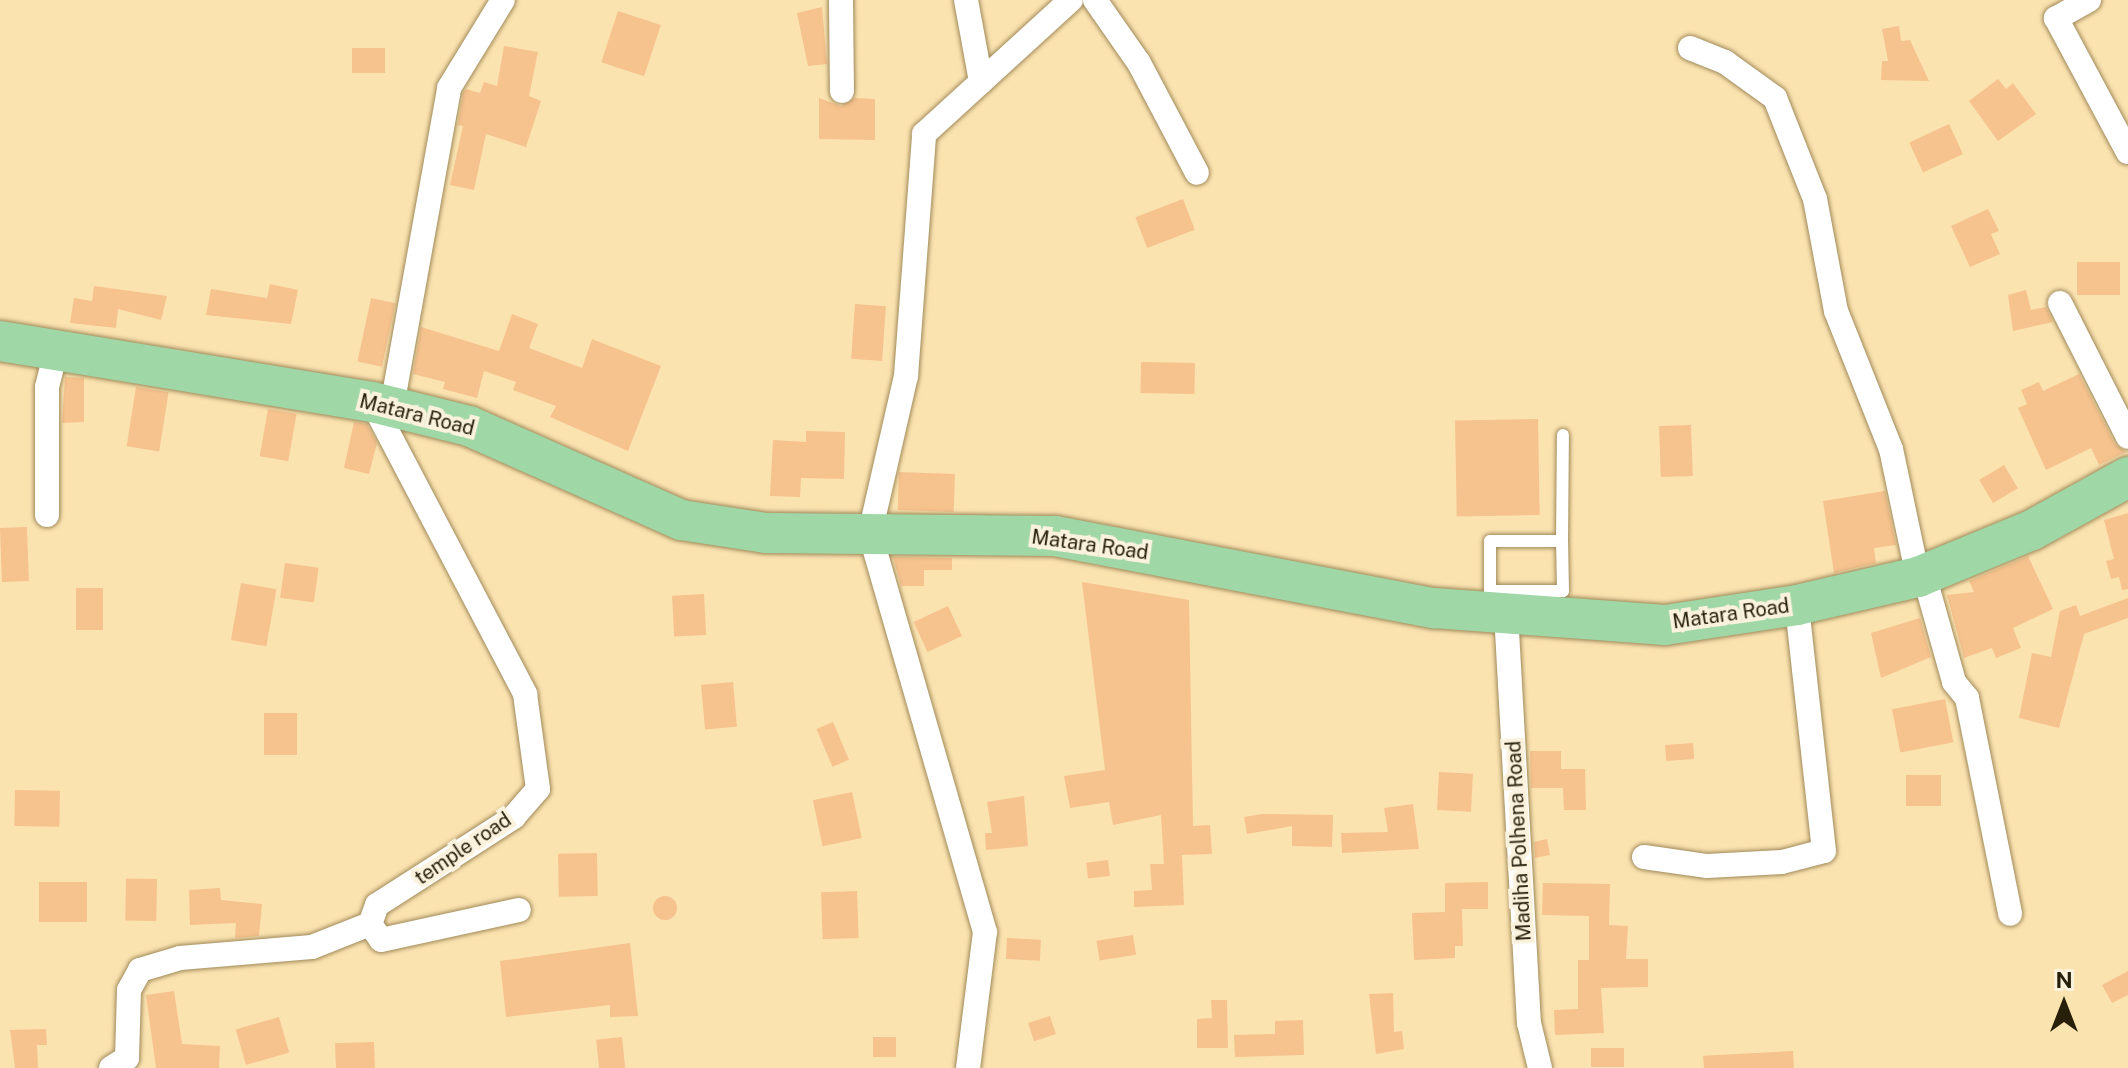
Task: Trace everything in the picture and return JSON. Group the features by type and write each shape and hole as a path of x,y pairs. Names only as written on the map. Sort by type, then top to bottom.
{"highway":[{"name":"Matara Road","path":"0,341 382,404 469,426 681,520 766,533 1055,536 1434,608 1495,605 1665,625 1797,605 1921,576 2032,530 2128,477"}],"street":[{"path":"382,404 449,88 503,0"},
{"path":"841,0 842,91"},
{"path":"966,0 981,82"},
{"path":"968,1068 985,932 870,533 906,376 924,134 1071,0"},
{"path":"1095,0 1139,63 1197,173"},
{"path":"2089,0 2056,18 2128,152"},
{"path":"1690,48 1725,62 1775,98 1815,199 1836,311 1891,449 1921,576 1954,682 1967,698 2010,914"},
{"path":"2060,303 2128,437"},
{"path":"47,515 47,387 56,352"},
{"name":"temple road","path":"370,924 377,905 514,817 538,789 525,694 382,404"},
{"name":"Madiha Polhena Road","path":"1495,605 1529,1023 1540,1068"},
{"path":"1644,857 1707,866 1782,862 1824,851 1797,605"},
{"path":"111,1068 127,1058 129,990 140,970 180,958 312,947 370,924 381,940 519,910"}],"lane":[{"path":"1562,541 1490,541 1495,605 1563,591 1563,435"}],"building":[{"path":"822,7 827,64 808,66 797,13"},
{"path":"618,11 661,25 644,76 601,62"},
{"path":"1899,26 1901,41 1910,40 1929,81 1881,80 1882,61 1888,61 1882,29"},
{"path":"504,46 538,52 529,96 541,101 526,147 486,134 474,190 450,185 463,126 458,125 463,93 466,89 480,93 484,82 497,86"},
{"path":"352,48 385,48 385,73 352,73"},
{"path":"1998,79 2006,89 2013,83 2036,114 1998,141 1969,101"},
{"path":"819,98 841,106 855,98 875,99 875,140 819,139"},
{"path":"1949,124 1963,154 1923,173 1909,143"},
{"path":"1183,199 1195,230 1147,248 1135,217"},
{"path":"1988,209 1999,231 1991,234 2000,254 1970,267 1951,226"},
{"path":"2077,262 2120,262 2120,295 2077,295"},
{"path":"270,284 298,290 291,324 206,315 211,289 267,298"},
{"path":"94,286 167,296 161,320 118,309 116,328 70,323 74,298 92,301"},
{"path":"2026,290 2031,310 2046,307 2053,322 2013,331 2008,295"},
{"path":"371,298 395,303 382,367 357,362"},
{"path":"855,304 886,306 882,361 851,359"},
{"path":"512,314 538,324 529,348 582,368 592,339 661,366 628,451 550,417 556,406 513,390 516,382 484,371 477,398 443,389 445,382 413,374 421,327 499,351"},
{"path":"1141,362 1195,363 1194,394 1140,393"},
{"path":"2079,374 2115,444 2126,452 2099,465 2091,448 2046,470 2018,408 2027,404 2021,390 2039,382 2043,391"},
{"path":"65,377 84,378 84,422 62,423"},
{"path":"136,387 169,392 159,451 127,446"},
{"path":"268,409 297,414 288,461 260,456"},
{"path":"1538,419 1540,515 1457,516 1455,420"},
{"path":"354,422 367,424 377,443 369,474 344,468"},
{"path":"1691,425 1693,476 1661,477 1659,426"},
{"path":"806,431 845,432 844,479 801,478 800,497 770,496 773,440 806,442"},
{"path":"2004,465 2018,488 1993,503 1979,480"},
{"path":"899,472 955,474 954,512 898,510"},
{"path":"1885,491 1896,545 1874,548 1876,563 1834,573 1823,501"},
{"path":"2128,513 2128,589 2122,590 2119,577 2111,579 2106,561 2114,559 2104,520"},
{"path":"27,527 29,581 2,582 0,528"},
{"path":"2028,556 2053,609 2013,628 2021,648 1996,658 1992,648 1964,658 1947,595 1974,592 1969,581"},
{"path":"893,557 952,558 952,570 924,570 924,586 901,586"},
{"path":"285,563 319,568 314,602 280,598"},
{"path":"1082,582 1189,600 1193,826 1210,825 1212,854 1182,855 1184,905 1134,907 1134,891 1152,890 1150,864 1164,864 1161,815 1113,825 1109,802 1070,808 1064,776 1105,770"},
{"path":"241,583 276,589 266,646 231,640"},
{"path":"76,588 103,588 103,630 76,630"},
{"path":"704,594 706,635 674,637 672,596"},
{"path":"2128,598 2128,618 2084,634 2059,728 2019,718 2032,653 2051,657 2060,611 2076,605 2080,616"},
{"path":"948,606 962,636 928,652 914,622"},
{"path":"1920,618 1931,657 1881,678 1871,633"},
{"path":"733,682 737,727 705,730 701,685"},
{"path":"1945,699 1953,742 1900,752 1892,709"},
{"path":"264,713 297,713 297,755 264,755"},
{"path":"833,722 849,760 832,767 816,729"},
{"path":"1693,743 1694,759 1666,761 1665,745"},
{"path":"1530,751 1561,751 1561,769 1585,769 1586,810 1564,810 1563,788 1531,788"},
{"path":"1439,772 1473,774 1471,812 1437,810"},
{"path":"1906,775 1941,775 1941,806 1906,806"},
{"path":"15,790 60,791 59,827 14,826"},
{"path":"852,792 862,838 823,846 813,800"},
{"path":"1024,796 1028,846 986,850 985,833 992,833 987,802"},
{"path":"1413,804 1419,849 1342,853 1341,833 1388,832 1384,808"},
{"path":"1262,814 1333,815 1332,847 1292,846 1292,826 1247,834 1244,817"},
{"path":"1547,839 1550,855 1535,858 1534,842"},
{"path":"597,853 598,896 559,897 558,854"},
{"path":"1108,860 1110,876 1088,879 1086,863"},
{"path":"126,878 157,879 156,921 125,920"},
{"path":"39,882 87,882 87,922 39,922"},
{"path":"1488,882 1488,909 1462,909 1463,946 1455,946 1455,958 1414,960 1412,913 1445,912 1445,883"},
{"path":"1543,883 1610,884 1609,925 1628,926 1626,959 1648,959 1648,987 1601,988 1604,1033 1555,1035 1554,1010 1578,1009 1578,960 1589,960 1589,916 1542,915"},
{"path":"220,888 221,900 262,904 259,936 235,938 236,923 190,925 189,890"},
{"path":"857,891 859,938 823,939 821,892"},
{"path":"665,896 674,899 677,908 674,917 665,920 656,917 653,908 656,899"},
{"path":"1133,935 1136,955 1100,961 1096,941"},
{"path":"1007,938 1041,940 1040,961 1006,959"},
{"path":"630,943 638,1016 610,1017 610,1005 506,1017 500,961"},
{"path":"2128,971 2128,995 2112,1003 2102,985"},
{"path":"174,991 182,1044 220,1046 219,1068 156,1068 146,995"},
{"path":"1393,993 1394,1032 1402,1031 1404,1049 1376,1054 1369,994"},
{"path":"1211,1000 1227,1000 1228,1048 1197,1048 1197,1019 1212,1018"},
{"path":"1050,1016 1056,1034 1034,1041 1028,1023"},
{"path":"279,1017 289,1053 246,1065 236,1029"},
{"path":"1303,1020 1304,1055 1235,1057 1234,1035 1275,1034 1275,1021"},
{"path":"46,1029 47,1045 37,1045 38,1068 15,1068 10,1030"},
{"path":"622,1037 625,1068 599,1068 596,1040"},
{"path":"873,1037 896,1037 896,1057 873,1057"},
{"path":"374,1042 375,1068 336,1068 335,1043"},
{"path":"1591,1048 1624,1048 1624,1067 1591,1067"},
{"path":"1793,1051 1794,1068 1704,1068 1703,1056"}]}
